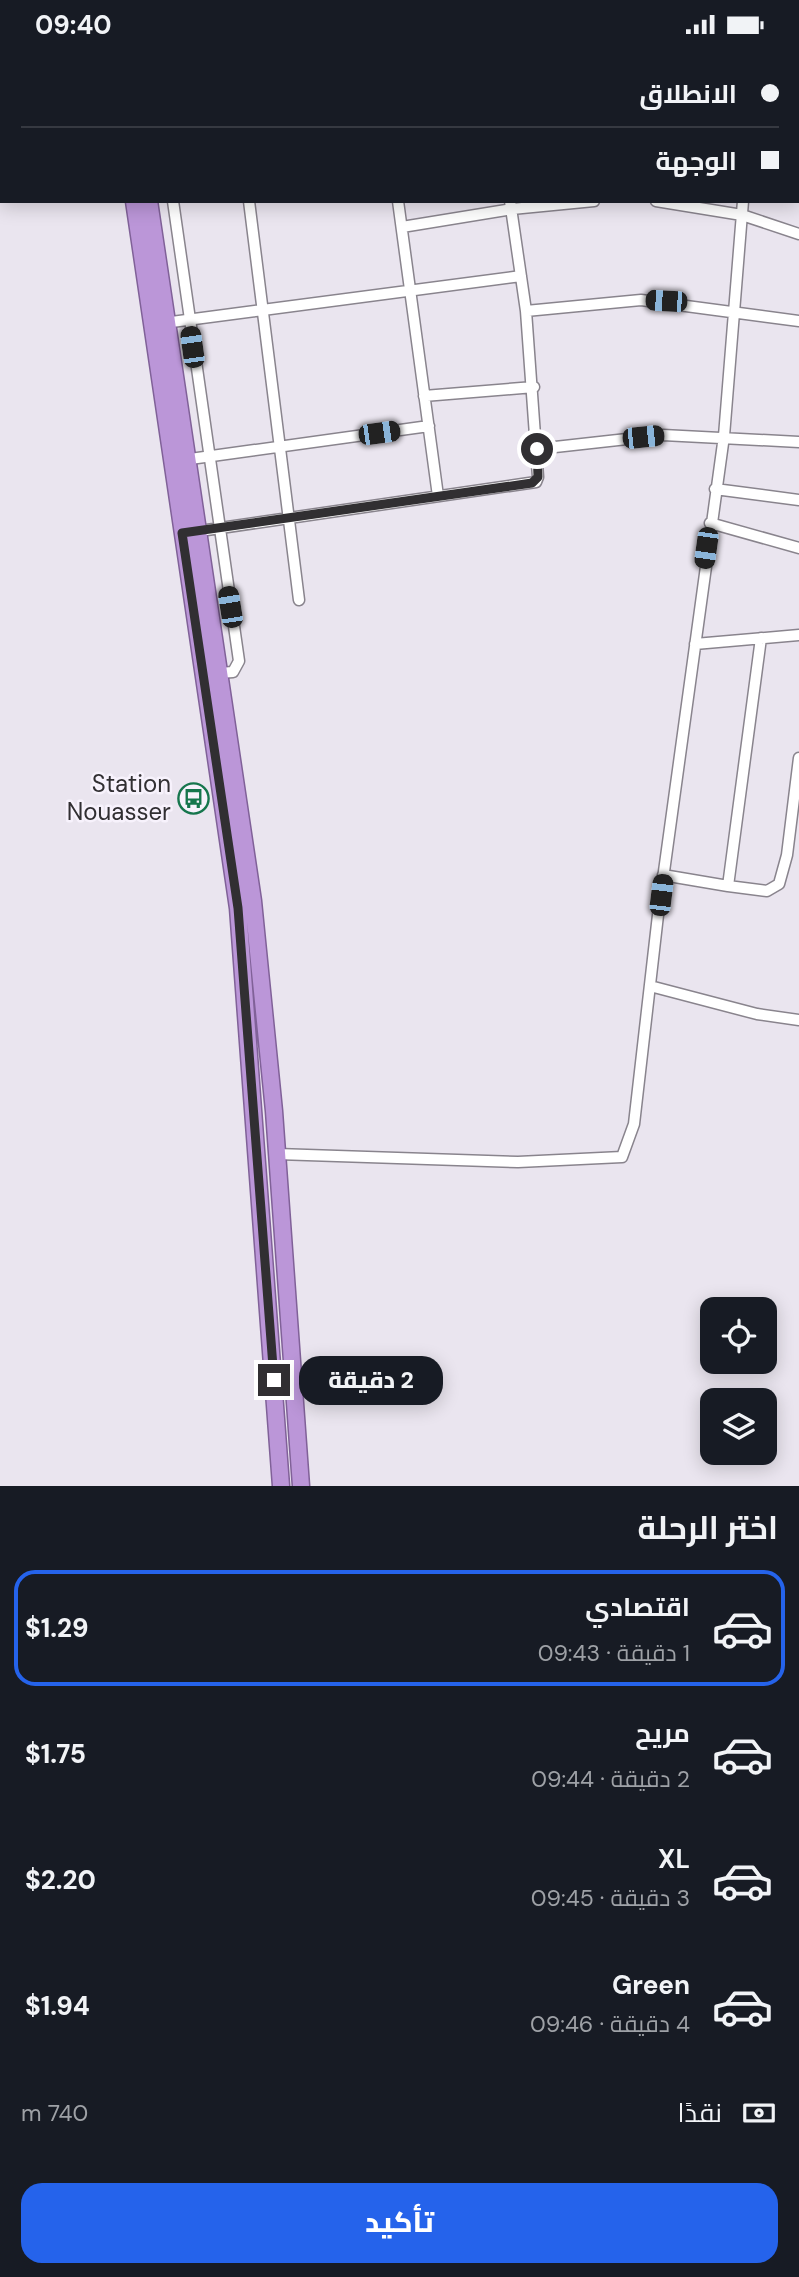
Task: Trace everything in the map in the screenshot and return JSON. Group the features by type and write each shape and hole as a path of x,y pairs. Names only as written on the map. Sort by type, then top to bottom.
{"highway":[{"path":"134,203 159,323 180,460 238,908 281,1486"},
{"path":"149,203 159,323"},
{"path":"190,532 219,673 253,901 277,1154 301,1486"}],"street":[{"path":"173,203 239,661 233,672 219,673"},
{"path":"249,203 299,600"},
{"path":"398,203 438,496"},
{"path":"402,227 511,205 552,203"},
{"path":"668,203 742,215 799,234"},
{"path":"277,1154 517,1162 622,1157 634,1124 663,875 724,436 743,203"},
{"path":"190,532 536,482 538,477 534,387 511,205"},
{"path":"159,323 521,276"},
{"path":"526,311 642,300 799,321"},
{"path":"424,395 534,387"},
{"path":"180,460 429,426"},
{"path":"537,449 663,435 724,436 799,442"},
{"path":"715,489 799,500"},
{"path":"710,523 799,548"},
{"path":"695,644 799,635"},
{"path":"728,885 761,638"},
{"path":"663,875 761,891 772,890 779,884 787,855 799,758"},
{"path":"650,986 757,1014 799,1020"}],"place":[{"name":"Station Nouasser","path":"194,798"}],"route":[{"path":"274,1380 238,908 182,533 532,483 536,482 538,477 537,449"}]}
